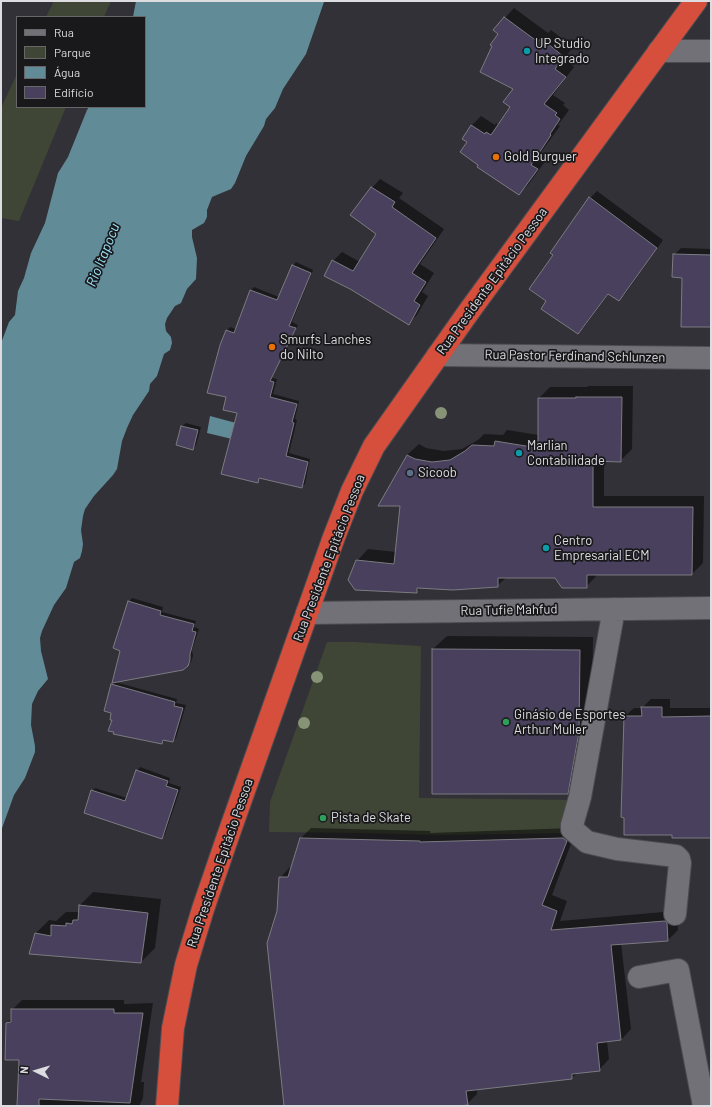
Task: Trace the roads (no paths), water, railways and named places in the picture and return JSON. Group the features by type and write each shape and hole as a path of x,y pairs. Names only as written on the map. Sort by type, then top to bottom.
{"highway":[{"name":"Rua Presidente Epitácio Pessoa","path":"167,1106 173,1028 186,965 228,836 352,491 374,446 438,355 696,1"}],"street":[{"path":"659,51 711,51"},
{"name":"Rua Pastor Ferdinand Schlunzen","path":"438,355 711,358"},
{"name":"Rua Tufie Mahfud","path":"307,613 711,608"},
{"path":"614,609 580,797 572,829 587,842 617,849 676,856 680,863 675,914"},
{"path":"638,977 678,970 704,1106"}],"water":[{"name":"Rio Itapocu","path":"136,1 324,2 306,54 283,89 275,108 266,119 264,126 246,156 235,183 231,189 212,197 204,223 192,230 192,237 197,258 196,279 187,289 181,303 175,306 167,318 165,324 166,331 171,337 172,343 170,350 164,354 157,376 150,384 149,391 133,415 127,428 122,441 117,469 85,509 81,530 83,544 80,558 74,562 66,588 54,605 42,631 40,638 41,651 48,679 38,691 32,704 31,725 35,752 25,778 14,795 1,831 1,343 9,322 15,315 18,291 24,278 31,253 45,223 58,173 68,157 87,110 88,108 146,108 146,16 133,16"},
{"path":"210,416 236,423 232,439 207,433"}],"place":[{"name":"UP Studio Integrado","path":"527,51"},
{"name":"Gold Burguer","path":"496,157"},
{"name":"Smurfs Lanches do Nilto","path":"272,347"},
{"name":"Marlian Contabilidade","path":"519,453"},
{"name":"Sicoob","path":"410,473"},
{"name":"Centro Empresarial ECM","path":"546,548"},
{"name":"Ginásio de Esportes Arthur Muller","path":"506,722"},
{"name":"Pista de Skate","path":"323,818"}]}
